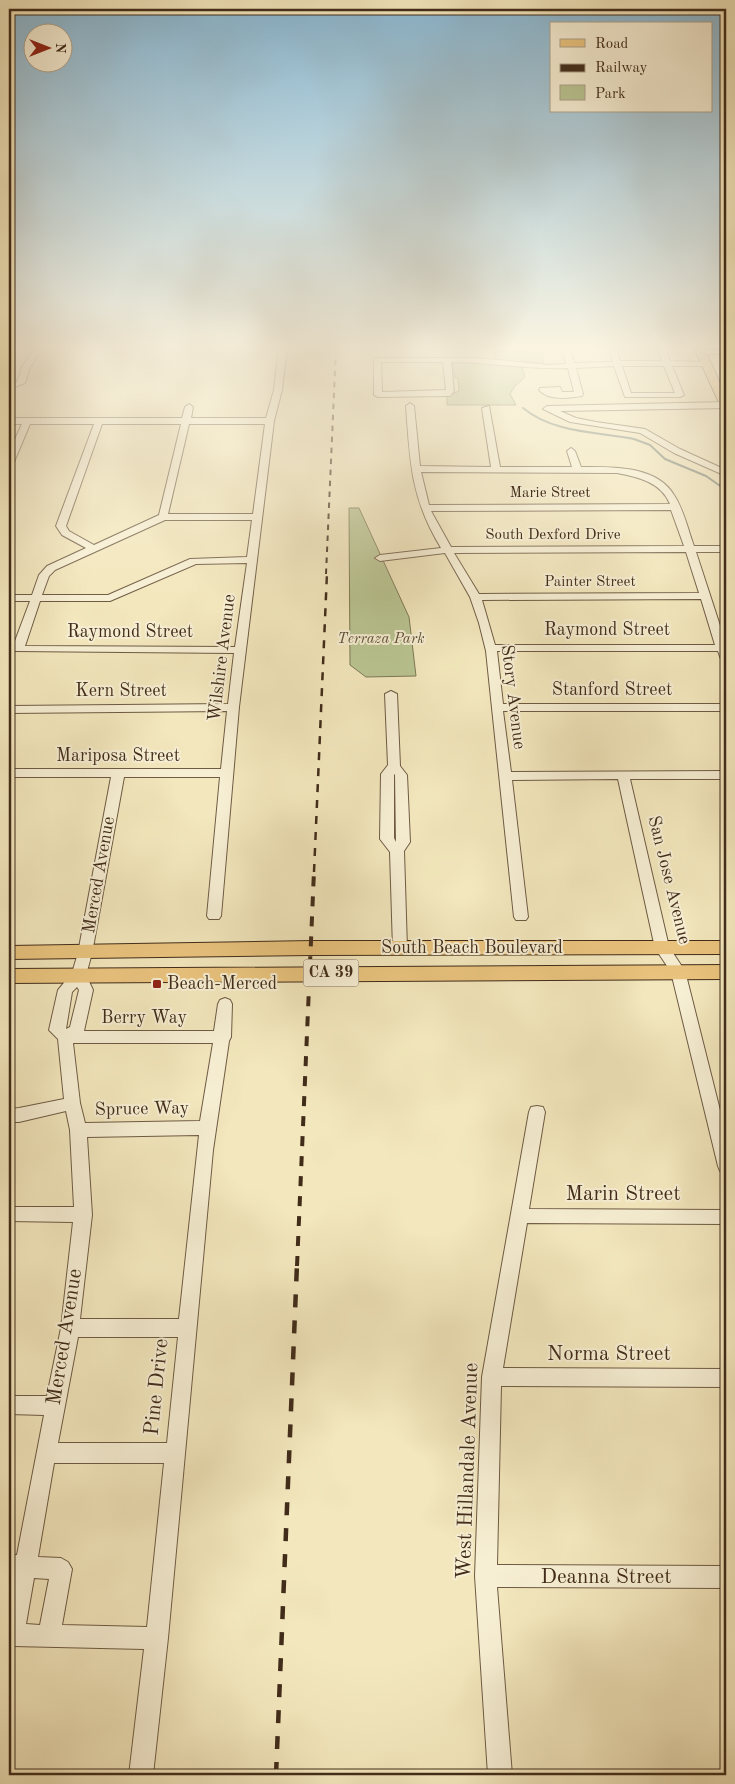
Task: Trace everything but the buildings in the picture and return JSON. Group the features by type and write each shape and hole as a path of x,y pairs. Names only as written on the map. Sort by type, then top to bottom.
{"main road":[{"name":"South Beach Boulevard","path":"9,954 283,949 726,948"},
{"name":"South Beach Boulevard","path":"9,976 726,972"}],"street":[{"path":"9,462 22,431"},
{"path":"93,548 65,532 61,526 94,431"},
{"path":"164,516 184,431"},
{"name":"Wilshire Avenue","path":"214,916 233,707 269,431"},
{"name":"Story Avenue","path":"413,431 415,469 426,508 475,598 491,648 496,678 521,917"},
{"path":"490,431 496,469"},
{"path":"642,431 677,451 726,473"},
{"path":"571,451 577,469"},
{"path":"415,469 617,470 635,473 666,489 671,497 691,549 726,660"},
{"name":"Marie Street","path":"426,508 675,507"},
{"path":"18,650 44,575 51,568 164,516 258,516"},
{"name":"South Dexford Drive","path":"380,558 449,550 726,549"},
{"path":"9,598 110,598 194,560 252,560"},
{"name":"Painter Street","path":"475,598 705,596"},
{"name":"Raymond Street","path":"491,648 722,648"},
{"name":"Raymond Street","path":"18,650 241,650"},
{"path":"391,694 394,766 387,774 387,839 397,851 400,949"},
{"name":"Kern Street","path":"9,709 233,707"},
{"name":"Stanford Street","path":"498,708 726,707"},
{"name":"Mariposa Street","path":"9,773 228,773"},
{"name":"Merced Avenue","path":"49,1636 13,1635 17,1566 46,1453 70,1328 83,1215 78,1130 72,1103 65,1037 77,1030 86,990 79,975 85,953 118,774"},
{"path":"505,776 726,775"},
{"name":"San Jose Avenue","path":"623,776 662,948 678,971 726,1166"},
{"name":"Pine Drive","path":"141,1775 207,1128 223,1036 225,1004"},
{"name":"Berry Way","path":"65,1037 223,1036"},
{"path":"9,1115 72,1103"},
{"name":"West Hillandale Avenue","path":"500,1775 486,1576 492,1377 537,1112"},
{"name":"Spruce Way","path":"78,1130 207,1128"},
{"path":"9,1214 83,1215"},
{"name":"Marin Street","path":"520,1216 726,1217"},
{"path":"70,1328 188,1328"},
{"name":"Norma Street","path":"492,1377 726,1378"},
{"path":"9,1404 54,1406"},
{"path":"46,1453 174,1453"},
{"path":"17,1566 60,1569 49,1636 156,1638"},
{"name":"Deanna Street","path":"486,1576 726,1577"}],"green space":[{"name":"Terraza Park","path":"349,508 359,508 409,617 416,676 366,677 350,665"}],"waterway":[{"path":"582,431 634,439 650,445 665,459 706,476 726,490"}],"railway":[{"path":"326,574 332,431"},
{"path":"314,872 327,573"},
{"path":"297,1266 314,871"},
{"path":"276,1775 297,1264"}],"place":[{"name":"Beach-Merced","path":"157,984"}]}
